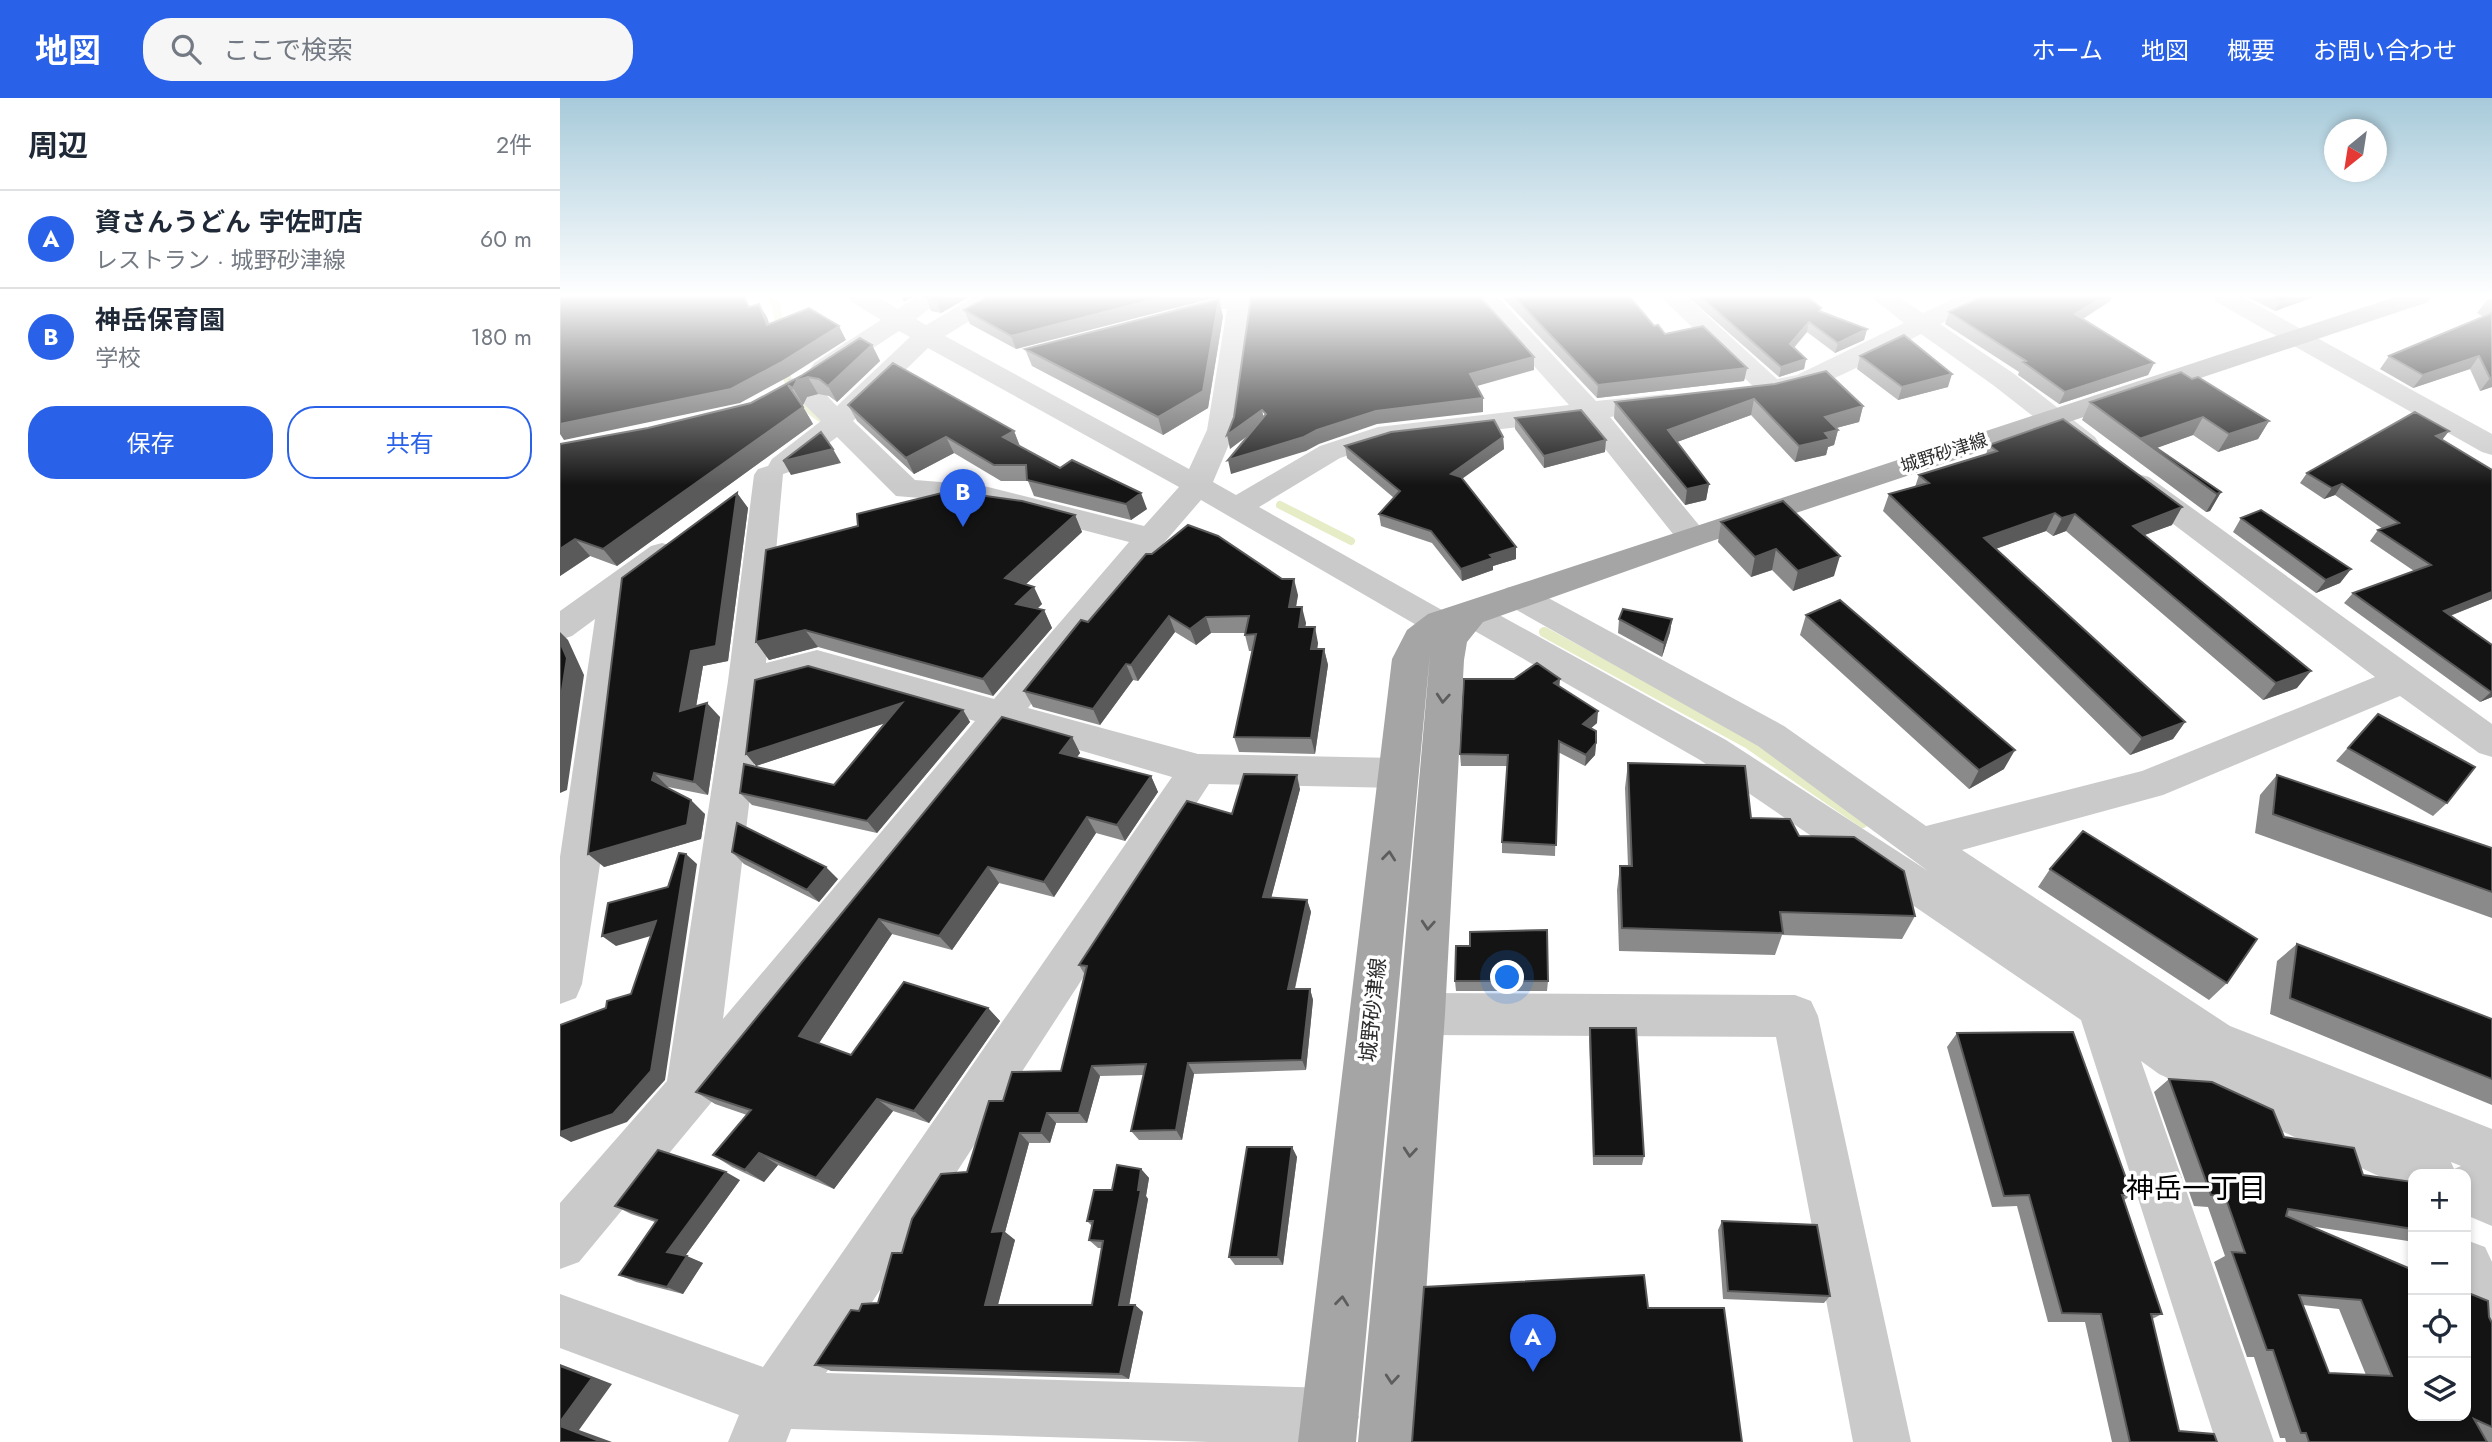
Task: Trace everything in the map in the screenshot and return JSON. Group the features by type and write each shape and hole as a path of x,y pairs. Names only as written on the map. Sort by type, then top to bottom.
{"main road":[{"name":"城野砂津線","path":"1328,1429 1410,659 1421,636 1440,620 2232,360"},
{"path":"1387,1442 1422,1014 1445,673 1440,620"}],"street":[{"path":"836,360 790,389 899,480 981,494 1156,534"},
{"path":"737,499 832,424 901,360"},
{"path":"971,360 1440,620 1713,750 2176,1058 2416,1169"},
{"path":"987,368 1009,360"},
{"path":"560,1243 780,986 1088,609 1197,485 1221,430 1234,360"},
{"path":"1542,360 1590,411 1692,537"},
{"path":"1740,360 1772,389"},
{"path":"1733,394 1806,381 1850,360"},
{"path":"1974,360 2403,680 2492,743"},
{"path":"2335,360 2492,446"},
{"path":"1236,508 1330,452 1388,433 1694,398"},
{"path":"690,1091 746,681 769,475"},
{"path":"560,628 682,538"},
{"path":"560,984 574,816 616,586"},
{"path":"1518,596 1771,736 1922,844 2214,1041 2492,1154"},
{"path":"746,681 817,663 1198,769 1398,774"},
{"path":"1922,844 2149,785 2403,680"},
{"path":"766,1421 1198,769"},
{"path":"2100,1009 2245,1442"},
{"path":"1422,1014 1795,1016 1882,1442"},
{"path":"2471,1191 2492,1200"},
{"path":"2471,1276 2492,1319"},
{"path":"560,1321 766,1421 1328,1429"}],"building":[{"path":"560,360 785,360 731,389 560,424"},
{"path":"826,360 856,360 828,386 819,379 808,377 797,380 793,388 788,385 803,407 603,549 575,539 560,549 560,444 648,428 751,403"},
{"path":"1046,360 1208,360 1203,391 1158,417"},
{"path":"1242,360 1524,360 1470,374 1483,398 1376,411 1228,460 1266,414 1262,410 1227,435 1234,417"},
{"path":"1574,360 1738,360 1747,368 1598,385"},
{"path":"1773,360 1804,360 1781,367"},
{"path":"1865,360 1934,360 1952,374 1902,387"},
{"path":"2024,360 2149,360 2154,363 2065,392 2023,362 2026,361"},
{"path":"2396,360 2468,360 2423,375"},
{"path":"2481,360 2492,360 2490,378"},
{"path":"893,363 1014,431 1003,437 1060,468 1072,460 1141,493 1126,504 1027,480 1026,465 994,465 946,437 906,458 848,405"},
{"path":"1826,371 1863,406 1825,417 1838,430 1825,433 1830,439 1799,446 1754,399 1668,430 1709,484 1687,489 1615,402 1775,384"},
{"path":"2181,372 2192,379 2198,377 2269,421 2229,434 2203,417 2142,438 2221,492 2217,494 2090,402"},
{"path":"1581,410 1606,440 1544,456 1515,418"},
{"path":"2415,412 2449,431 2436,436 2492,470 2492,592 2444,611 2492,645 2491,692 2353,593 2431,565 2378,530 2399,523 2342,484 2332,488 2307,473"},
{"path":"2063,419 2182,507 2133,526 2311,671 2276,683 2075,514 2062,518 2055,513 1984,538 2185,722 2142,738 1889,494 1929,483 1919,475 1997,451 1989,445"},
{"path":"1494,420 1503,437 1451,474 1461,477 1516,547 1490,555 1493,558 1461,569 1431,531 1379,514 1400,491 1345,446 1391,432"},
{"path":"821,432 833,449 783,461"},
{"path":"950,491 1022,501 1075,515 1005,578 1034,587 1016,604 1044,610 983,679 805,630 756,642 766,550 858,526 857,514"},
{"path":"737,493 716,646 691,651 680,711 707,703 694,782 654,773 652,780 691,800 687,825 588,854 622,578"},
{"path":"1783,501 1840,556 1798,571 1776,549 1755,557 1721,522"},
{"path":"2261,510 2351,569 2326,580 2241,518"},
{"path":"1188,525 1218,536 1282,579 1294,579 1289,607 1302,607 1299,627 1315,627 1311,649 1324,649 1311,738 1234,737 1256,634 1245,635 1249,616 1206,617 1190,629 1169,616 1131,665 1126,664 1093,709 1024,691 1081,620 1088,622 1146,554 1152,554"},
{"path":"1840,600 2015,750 1979,770 1806,615"},
{"path":"1623,609 1672,619 1664,643 1619,619"},
{"path":"560,642 567,658 560,703"},
{"path":"1537,663 1560,679 1554,683 1598,711 1583,724 1596,731 1596,743 1586,755 1559,741 1556,845 1502,842 1508,755 1460,754 1464,679 1514,679"},
{"path":"808,666 963,710 867,821 740,793 744,764 834,785 902,703 746,754 755,680"},
{"path":"2378,714 2475,767 2447,803 2348,748"},
{"path":"1002,717 1072,737 1060,753 1151,776 1117,825 1087,817 1044,882 988,867 939,936 879,919 799,1036 851,1055 904,982 988,1008 914,1111 877,1099 816,1178 759,1153 745,1170 713,1155 751,1110 696,1092"},
{"path":"1628,763 1745,766 1751,818 1790,819 1799,836 1854,837 1904,871 1915,916 1780,912 1783,933 1622,928 1620,866 1632,866"},
{"path":"1244,774 1297,775 1263,897 1307,900 1288,989 1310,989 1302,1060 1188,1063 1176,1130 1131,1131 1146,1064 1092,1066 1079,1113 1047,1113 1041,1133 1020,1133 992,1232 1004,1231 985,1305 1092,1305 1103,1241 1089,1240 1093,1221 1087,1221 1094,1190 1112,1190 1117,1165 1141,1169 1138,1190 1141,1190 1119,1305 1135,1305 1120,1374 815,1365 851,1310 859,1311 862,1304 878,1303 892,1253 902,1253 912,1219 941,1174 967,1172 989,1101 1003,1101 1012,1072 1061,1071 1087,966 1079,965 1187,801 1232,814"},
{"path":"2277,775 2492,848 2492,892 2273,814"},
{"path":"737,823 826,867 807,890 732,852"},
{"path":"2083,831 2257,939 2227,983 2050,869"},
{"path":"679,853 686,854 651,1071 613,1114 560,1132 560,1025 606,1008 607,1001 631,994 656,921 602,936 608,903 668,887"},
{"path":"1547,930 1548,981 1455,981 1456,946 1470,946 1470,932"},
{"path":"2297,944 2492,1019 2492,1079 2290,998"},
{"path":"1590,1028 1636,1028 1644,1156 1594,1156"},
{"path":"2073,1032 2132,1195 2122,1195 2162,1314 2151,1314 2179,1431 2214,1434 2217,1442 2130,1442 2101,1314 2062,1313 2029,1195 2004,1196 1957,1033"},
{"path":"2169,1079 2212,1082 2273,1110 2284,1137 2354,1148 2363,1175 2408,1181 2408,1228 2288,1209 2286,1216 2408,1268 2408,1421 2471,1421 2471,1294 2488,1301 2492,1323 2492,1427 2474,1419 2487,1442 2309,1442 2306,1433 2301,1433 2273,1350 2267,1350 2232,1252 2245,1253 2225,1196 2211,1195","holes":["2299,1295 2361,1300 2392,1376 2329,1373"]},
{"path":"1247,1147 1292,1147 1278,1257 1229,1257"},
{"path":"658,1150 726,1172 667,1252 687,1256 667,1287 619,1275 657,1220 615,1206"},
{"path":"1722,1221 1817,1225 1830,1296 1728,1291"},
{"path":"1644,1275 1648,1308 1724,1308 1742,1442 1412,1442 1424,1287"},
{"path":"560,1366 592,1378 560,1422"},
{"path":"560,1426 602,1442 560,1442"}],"waterway":[{"path":"784,367 793,398 822,419"},
{"path":"1280,505 1351,541"},
{"path":"1544,632 1747,743 1863,823"}],"place":[{"name":"神岳保育園","path":"963,527"},
{"name":"資さんうどん 宇佐町店","path":"1533,1372"}],"district":[{"name":"神岳一丁目","path":"2196,1188"}]}
